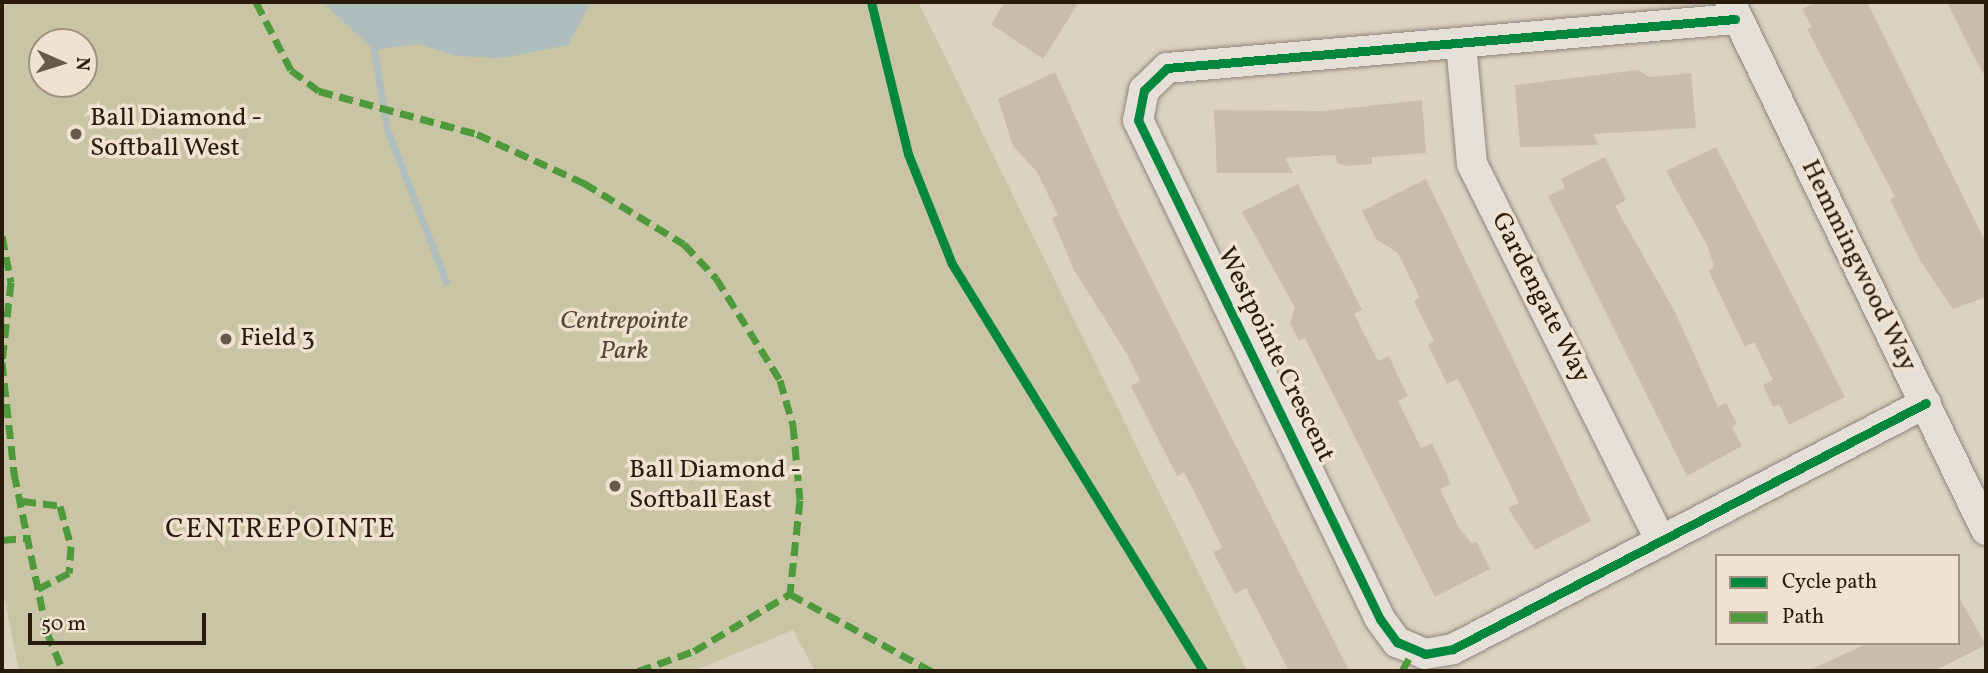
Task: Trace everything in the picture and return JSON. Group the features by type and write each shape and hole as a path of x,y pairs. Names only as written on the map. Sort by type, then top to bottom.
{"street":[{"name":"Westpointe Crescent","path":"1732,10 1461,43 1167,68 1144,90 1138,120 1396,642 1424,654 1453,649 1926,403"},
{"name":"Hemmingwood Way","path":"1732,10 1926,403 1976,484 1986,530"},
{"name":"Gardengate Way","path":"1461,43 1472,164 1661,541"}],"green space":[{"name":"Centrepointe Park","path":"2,2 918,2 1247,671 815,671 793,630 693,671 19,671 2,586"}],"shaded area":[{"path":"322,2 591,2 568,45 503,58 455,56 418,44 374,50"}],"building":[{"path":"1005,2 1079,2 1043,59 991,24"},
{"path":"1816,2 1867,2 1986,243 1986,297 1953,309 1921,262 1890,199 1895,197 1807,29 1812,27 1802,9"},
{"path":"1947,2 1986,2 1986,78 1971,51"},
{"path":"1638,70 1649,77 1691,73 1696,128 1593,134 1599,145 1520,147 1515,85"},
{"path":"1055,72 1120,216 1349,671 1289,671 1246,588 1235,594 1213,552 1222,548 1208,519 1184,472 1177,476 1131,386 1140,381 1127,354 1074,270 1052,218 1058,215 1037,172 1013,146 998,99"},
{"path":"1422,100 1426,153 1372,157 1372,164 1348,166 1337,163 1336,155 1285,158 1293,173 1217,173 1214,110 1323,111"},
{"path":"1716,147 1845,397 1789,425 1779,404 1773,407 1763,385 1773,380 1754,342 1745,347 1708,270 1714,267 1708,247 1666,171"},
{"path":"1605,157 1626,200 1615,206 1674,310 1718,407 1726,403 1737,424 1732,427 1742,446 1687,476 1548,196 1565,188 1561,179"},
{"path":"1426,179 1591,521 1535,550 1508,508 1519,503 1458,379 1447,384 1428,345 1434,341 1414,301 1420,298 1398,253 1376,239 1362,211"},
{"path":"1298,184 1362,310 1354,314 1378,361 1389,356 1408,396 1398,401 1421,448 1432,443 1451,484 1440,489 1458,526 1472,544 1476,541 1490,569 1435,597 1305,338 1299,341 1290,323 1295,308 1242,212"},
{"path":"1960,600 1986,645 1934,671 1808,671 1864,645 1960,645"}],"waterway":[{"path":"374,50 387,129 446,282"}],"marked path":[{"path":"256,2 291,70 319,91 477,134 584,183 684,244 716,278 780,380 793,425 800,500 790,594"},
{"path":"2,236 11,282 2,362 14,473 47,632 63,671"},
{"path":"22,501 60,506 71,546 69,573 38,589"},
{"path":"2,540 27,538"},
{"path":"638,671 694,651 790,594 931,671"},
{"path":"1402,671 1414,649"}],"cycle path":[{"path":"871,2 908,154 952,264 1203,671"},
{"path":"1735,19 1167,68 1144,90 1138,120 1380,619 1397,642 1425,654 1453,649 1926,403"}],"place":[{"name":"Ball Diamond - Softball West","path":"76,134"},
{"name":"Field 3","path":"226,339"},
{"name":"Ball Diamond - Softball East","path":"615,486"}],"district":[{"name":"CENTREPOINTE","path":"281,530"}]}
